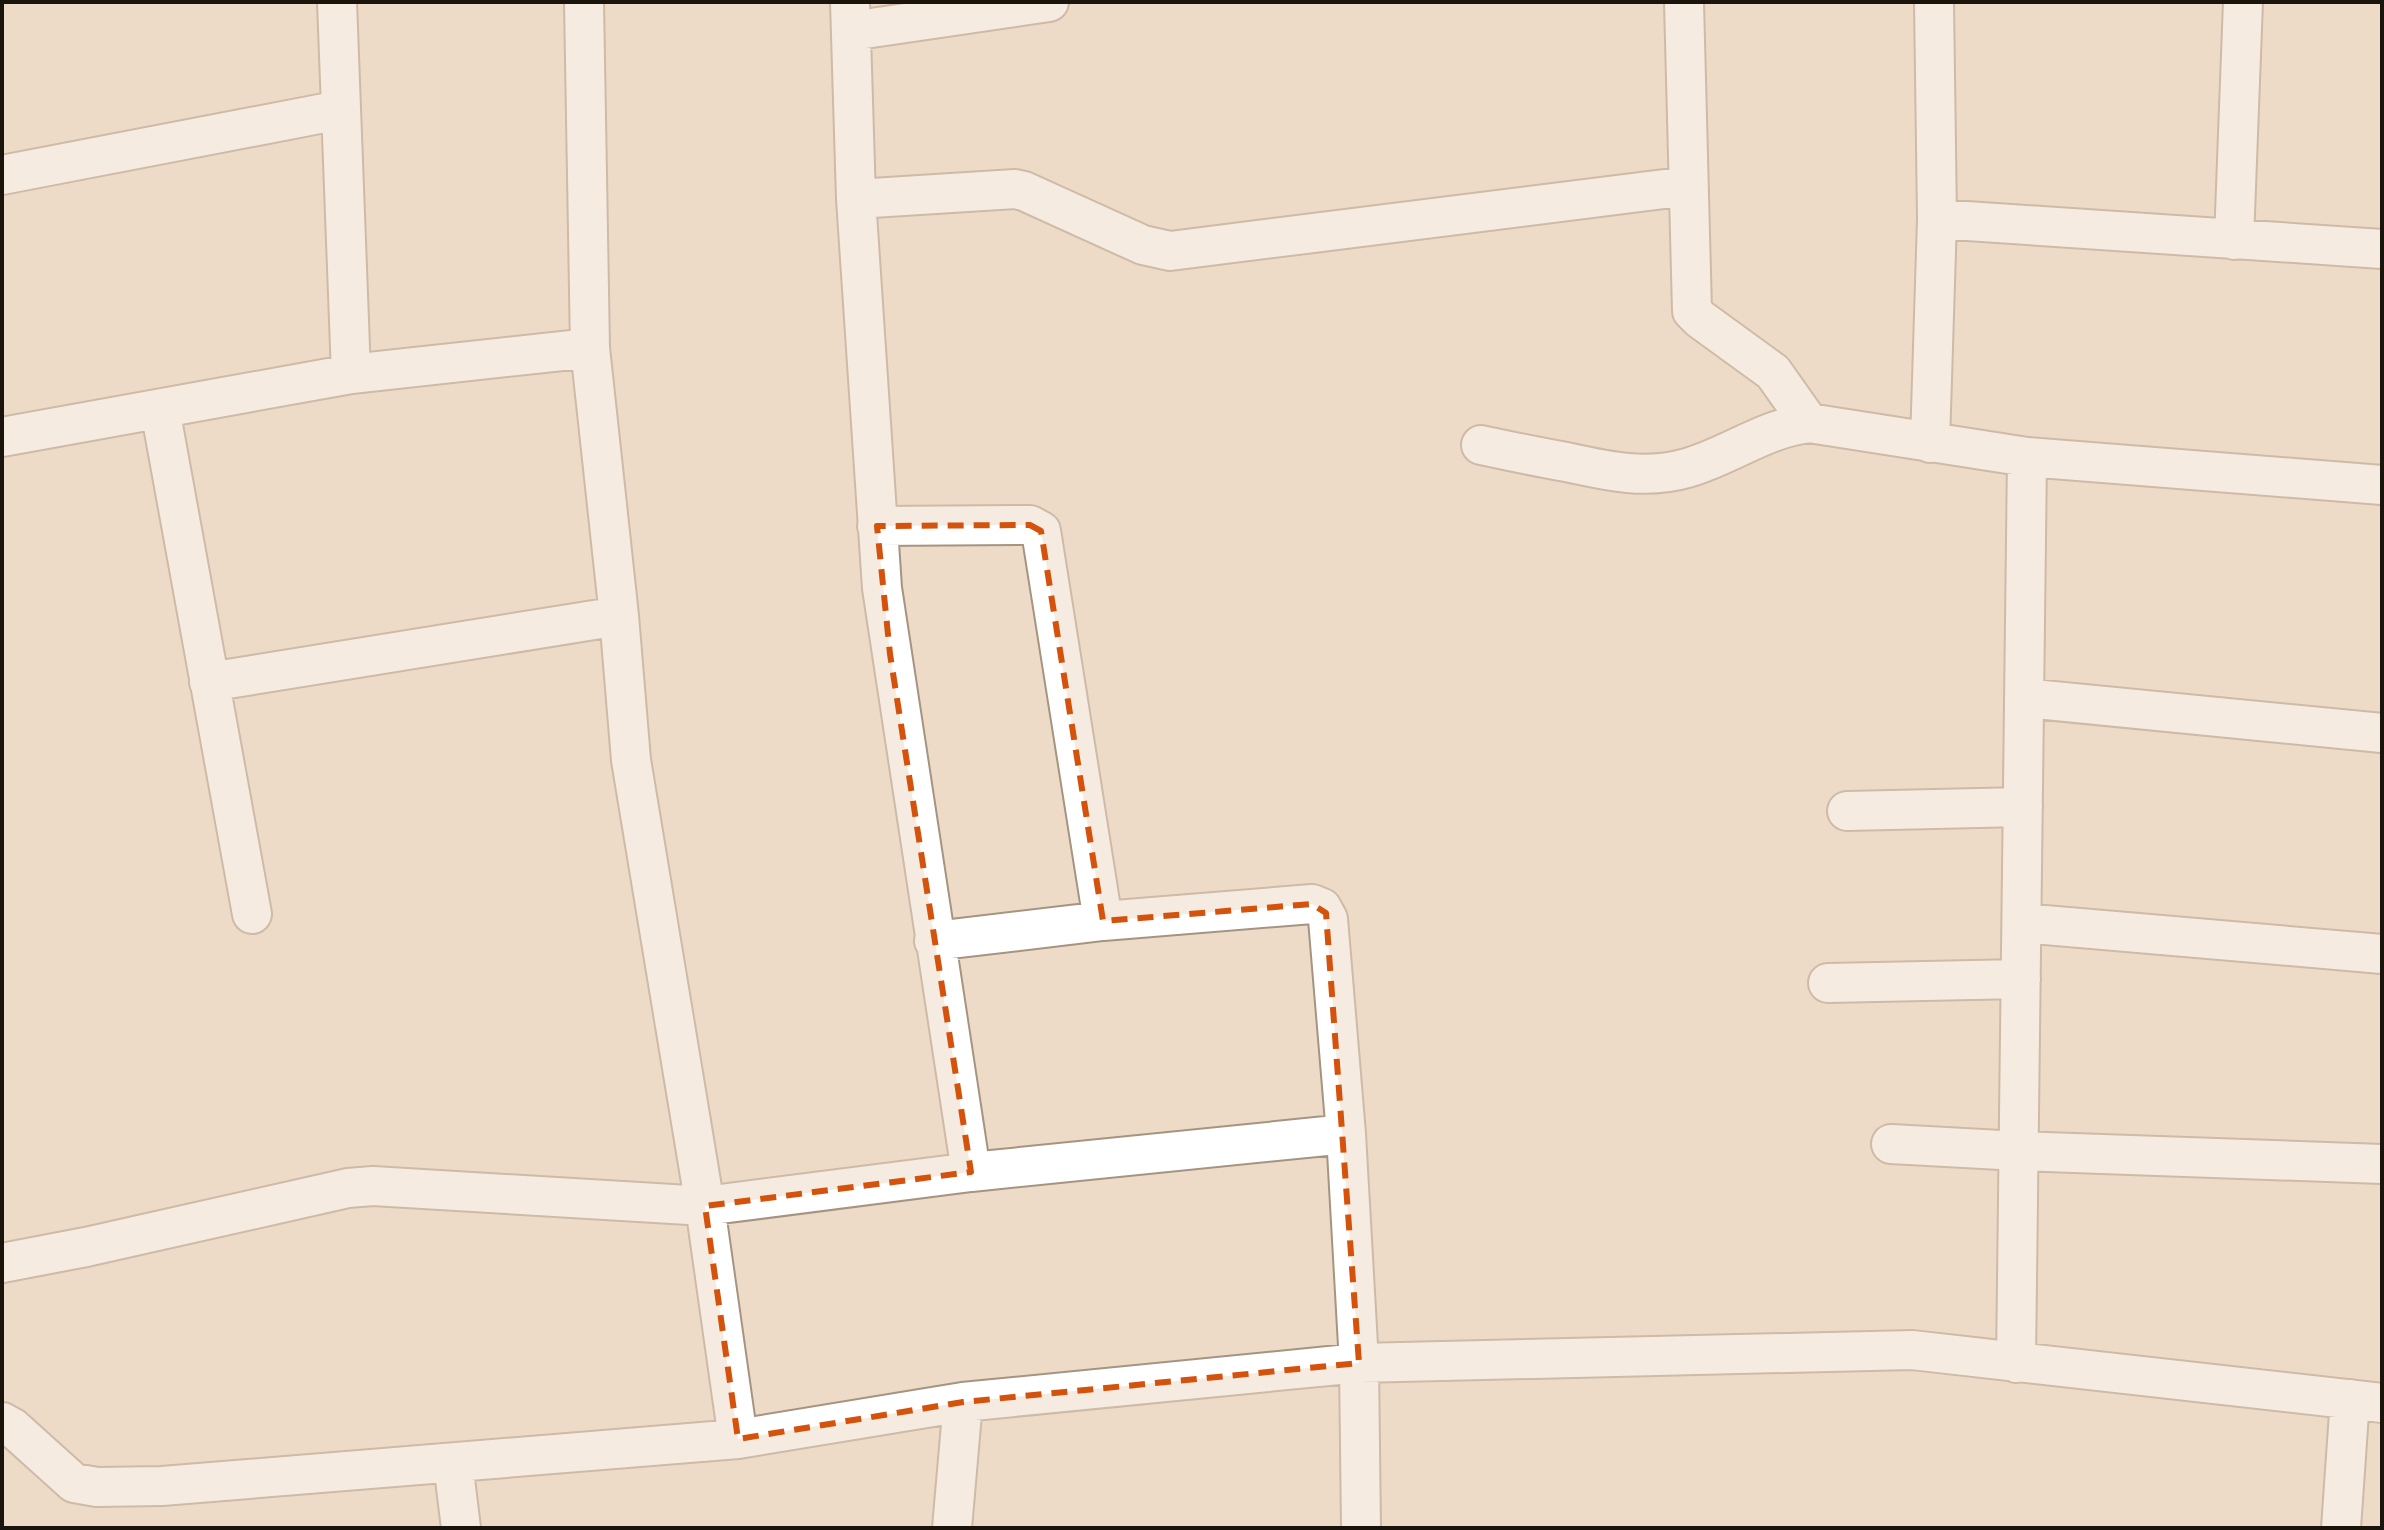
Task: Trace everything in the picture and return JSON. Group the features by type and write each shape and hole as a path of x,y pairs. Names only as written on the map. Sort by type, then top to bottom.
{"street":[{"path":"337,2 351,374"},
{"path":"584,2 590,348 631,760 705,1206 738,1439"},
{"path":"971,1172 882,588 856,199 850,16 1049,2"},
{"path":"1684,2 1692,311 1773,372 1809,423"},
{"path":"1930,443 1937,219 1934,2"},
{"path":"2234,240 2243,2"},
{"path":"2,175 340,110"},
{"path":"856,199 1015,189 1143,245 1170,251 1688,186"},
{"path":"1937,219 2382,249"},
{"path":"2,437 351,374 590,348"},
{"path":"160,409 252,914"},
{"path":"1481,445 1616,473 1644,475 1689,467 1773,432 1809,423 2027,457 2382,485"},
{"path":"2016,1363 2027,457"},
{"path":"877,526 1030,525 1041,531 1103,921"},
{"path":"209,682 619,616"},
{"path":"2024,698 2382,733"},
{"path":"1847,811 2023,807"},
{"path":"934,941 1103,921 1312,904 1322,908 1328,919 1346,1134 1359,1363 1361,1528"},
{"path":"2022,923 2382,954"},
{"path":"1828,983 2021,979"},
{"path":"2,1263 348,1188 373,1186 705,1206 971,1172 1346,1134"},
{"path":"1891,1144 2382,1164"},
{"path":"2,1422 13,1428 74,1483 97,1487 162,1486 738,1439 963,1402 1359,1363 1912,1350 2366,1401 2341,1528"},
{"path":"952,1528 963,1402"},
{"path":"453,1463 461,1528"}],"highlighted area":[{"path":"1030,525 1041,531 1103,921 1312,904 1326,913 1359,1363 963,1402 738,1439 705,1206 971,1172 890,654 877,526"}]}
